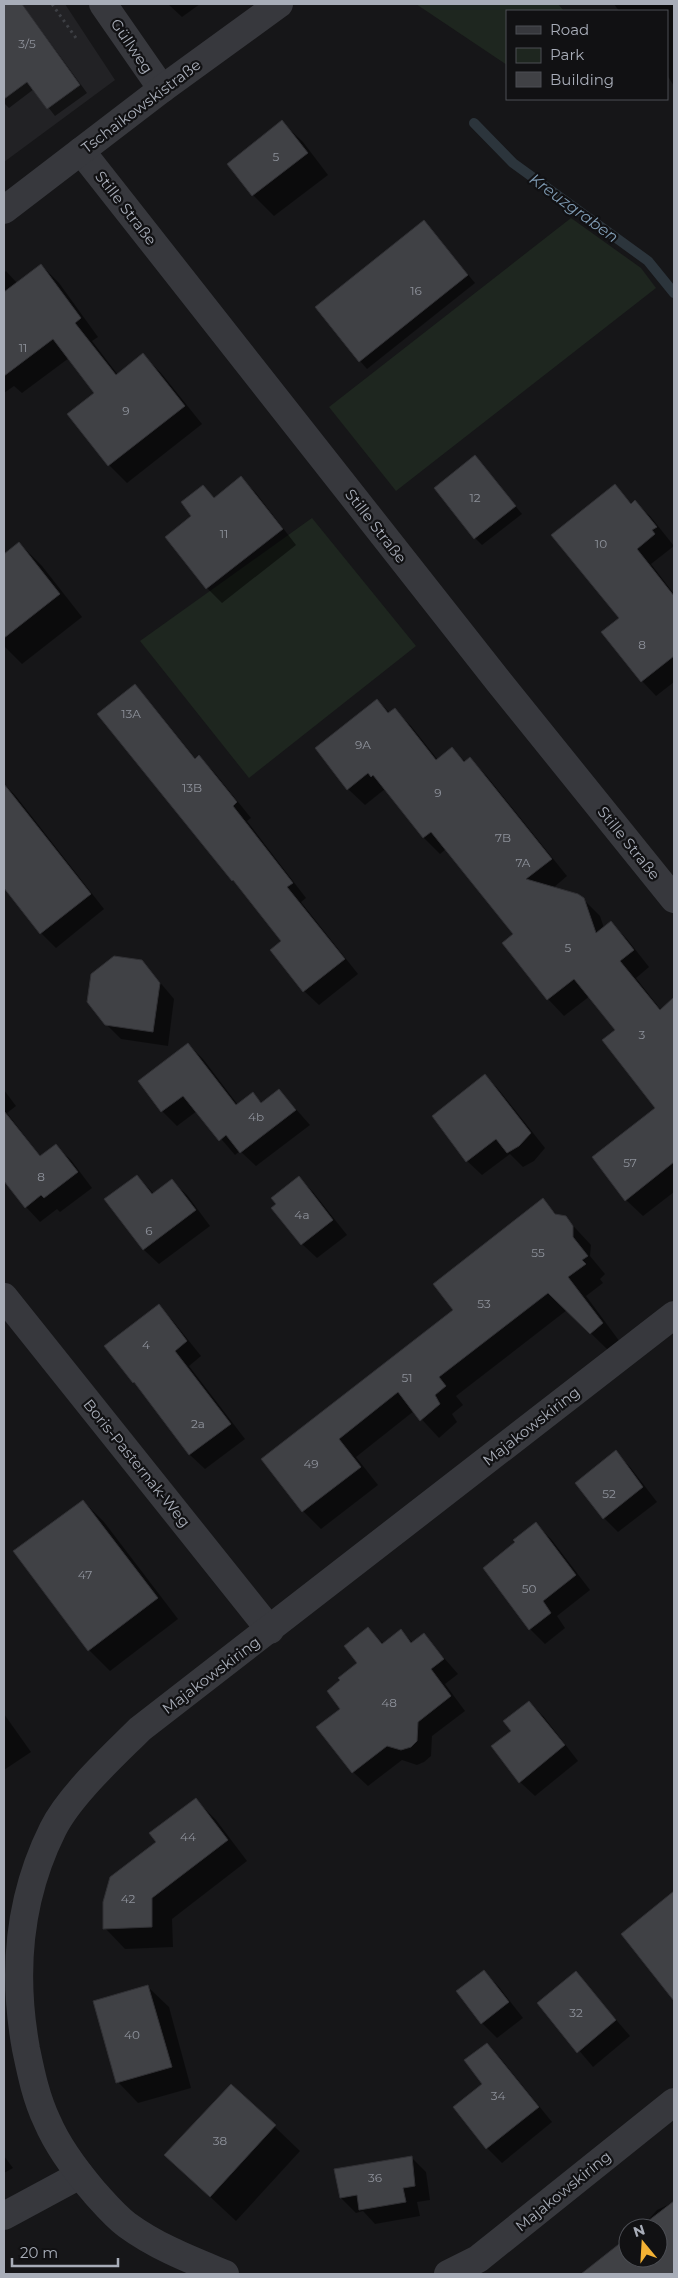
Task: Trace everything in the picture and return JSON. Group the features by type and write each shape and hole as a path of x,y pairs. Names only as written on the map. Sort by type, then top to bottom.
{"street":[{"name":"Güllweg","path":"103,4 162,89"},
{"name":"Tschaikowskistraße","path":"4,210 162,89 279,4"},
{"name":"Stille Straße","path":"81,151 499,682 674,899"},
{"name":"Boris-Pasternak-Weg","path":"4,1297 270,1630"},
{"name":"Majakowskiring","path":"224,2274 166,2249 127,2224 80,2175 47,2122 32,2078 22,2024 18,1976 19,1950 34,1872 54,1827 82,1789 140,1729 674,1315"},
{"name":"Majakowskiring","path":"448,2274 478,2259 674,2102"},
{"path":"4,2216 80,2175"}],"path":[{"path":"52,4 76,38"}],"shaded area":[{"path":"4,4 65,4 115,80 4,162"}],"green space":[{"path":"416,4 558,4 563,10 506,10 506,64"},
{"path":"571,218 641,268 656,288 396,491 329,407"},
{"path":"312,518 416,646 249,778 140,641"}],"building":[{"path":"4,4 22,4 80,85 47,109 27,82 4,99"},
{"path":"282,120 308,153 252,196 227,164"},
{"path":"424,220 468,275 359,362 315,307"},
{"path":"41,264 81,318 75,323 116,375 143,353 185,406 108,466 67,414 94,393 53,339 4,376 4,292"},
{"path":"475,455 516,506 474,539 434,488"},
{"path":"241,476 283,529 206,589 165,537 191,516 181,502 203,485 214,498"},
{"path":"615,484 631,504 635,500 657,527 652,530 655,534 637,549 674,596 674,656 641,682 601,632 619,618 551,535"},
{"path":"19,542 60,594 4,638 4,554"},
{"path":"135,684 195,759 199,755 237,802 233,806 293,883 287,887 345,959 303,992 270,950 281,941 97,714"},
{"path":"377,699 388,713 395,708 436,760 452,747 464,762 470,757 552,859 526,879 578,894 584,898 596,933 611,921 634,950 620,961 660,1010 674,997 674,1162 625,1201 592,1157 655,1108 602,1040 615,1030 574,979 547,1000 502,943 513,934 431,832 423,838 373,775 371,777 368,773 347,790 315,748"},
{"path":"4,784 91,894 40,934 4,888"},
{"path":"114,956 142,960 160,983 153,1032 105,1025 87,1002 91,974"},
{"path":"188,1043 236,1105 253,1092 261,1103 279,1089 296,1110 240,1153 226,1135 219,1141 183,1096 161,1112 138,1081"},
{"path":"485,1074 531,1133 519,1146 507,1153 496,1139 466,1162 432,1116"},
{"path":"4,1111 40,1156 56,1144 78,1172 44,1198 41,1195 25,1208 4,1181"},
{"path":"137,1175 152,1194 172,1179 196,1210 143,1250 104,1199"},
{"path":"299,1176 333,1220 301,1245 271,1208 276,1204 271,1198"},
{"path":"543,1198 555,1214 566,1216 573,1226 573,1237 588,1256 582,1260 586,1264 568,1277 603,1323 590,1334 548,1293 439,1377 446,1386 435,1395 440,1404 420,1421 398,1392 339,1439 361,1467 302,1512 261,1459 453,1310 433,1284"},
{"path":"159,1304 187,1341 175,1351 231,1424 189,1455 134,1382 104,1346"},
{"path":"616,1450 643,1487 603,1519 575,1483"},
{"path":"83,1500 158,1598 88,1651 13,1551"},
{"path":"536,1522 576,1575 543,1601 551,1613 529,1630 483,1568"},
{"path":"368,1627 382,1644 401,1629 411,1643 424,1633 444,1659 431,1669 451,1696 418,1722 417,1741 411,1747 401,1750 387,1746 352,1773 316,1727 340,1709 327,1691 340,1680 338,1678 357,1663 344,1646"},
{"path":"529,1701 565,1745 519,1783 491,1746 511,1731 503,1721"},
{"path":"196,1798 228,1840 152,1898 152,1927 103,1929 103,1902 110,1877 156,1842 149,1833"},
{"path":"674,1891 674,2001 621,1934"},
{"path":"484,1970 509,2002 481,2024 456,1991"},
{"path":"576,1971 616,2020 577,2053 537,2003"},
{"path":"148,1985 172,2067 116,2083 93,2001"},
{"path":"487,2043 539,2107 486,2149 453,2107 482,2084 464,2060"},
{"path":"231,2084 276,2125 210,2197 164,2155"},
{"path":"412,2156 415,2186 403,2188 406,2202 359,2210 357,2195 340,2198 334,2169"},
{"path":"674,2201 674,2274 581,2274 618,2245 618,2268 668,2268 668,2218 652,2218"}],"waterway":[{"name":"Kreuzgraben","path":"474,123 513,163 648,261 674,293"}]}
